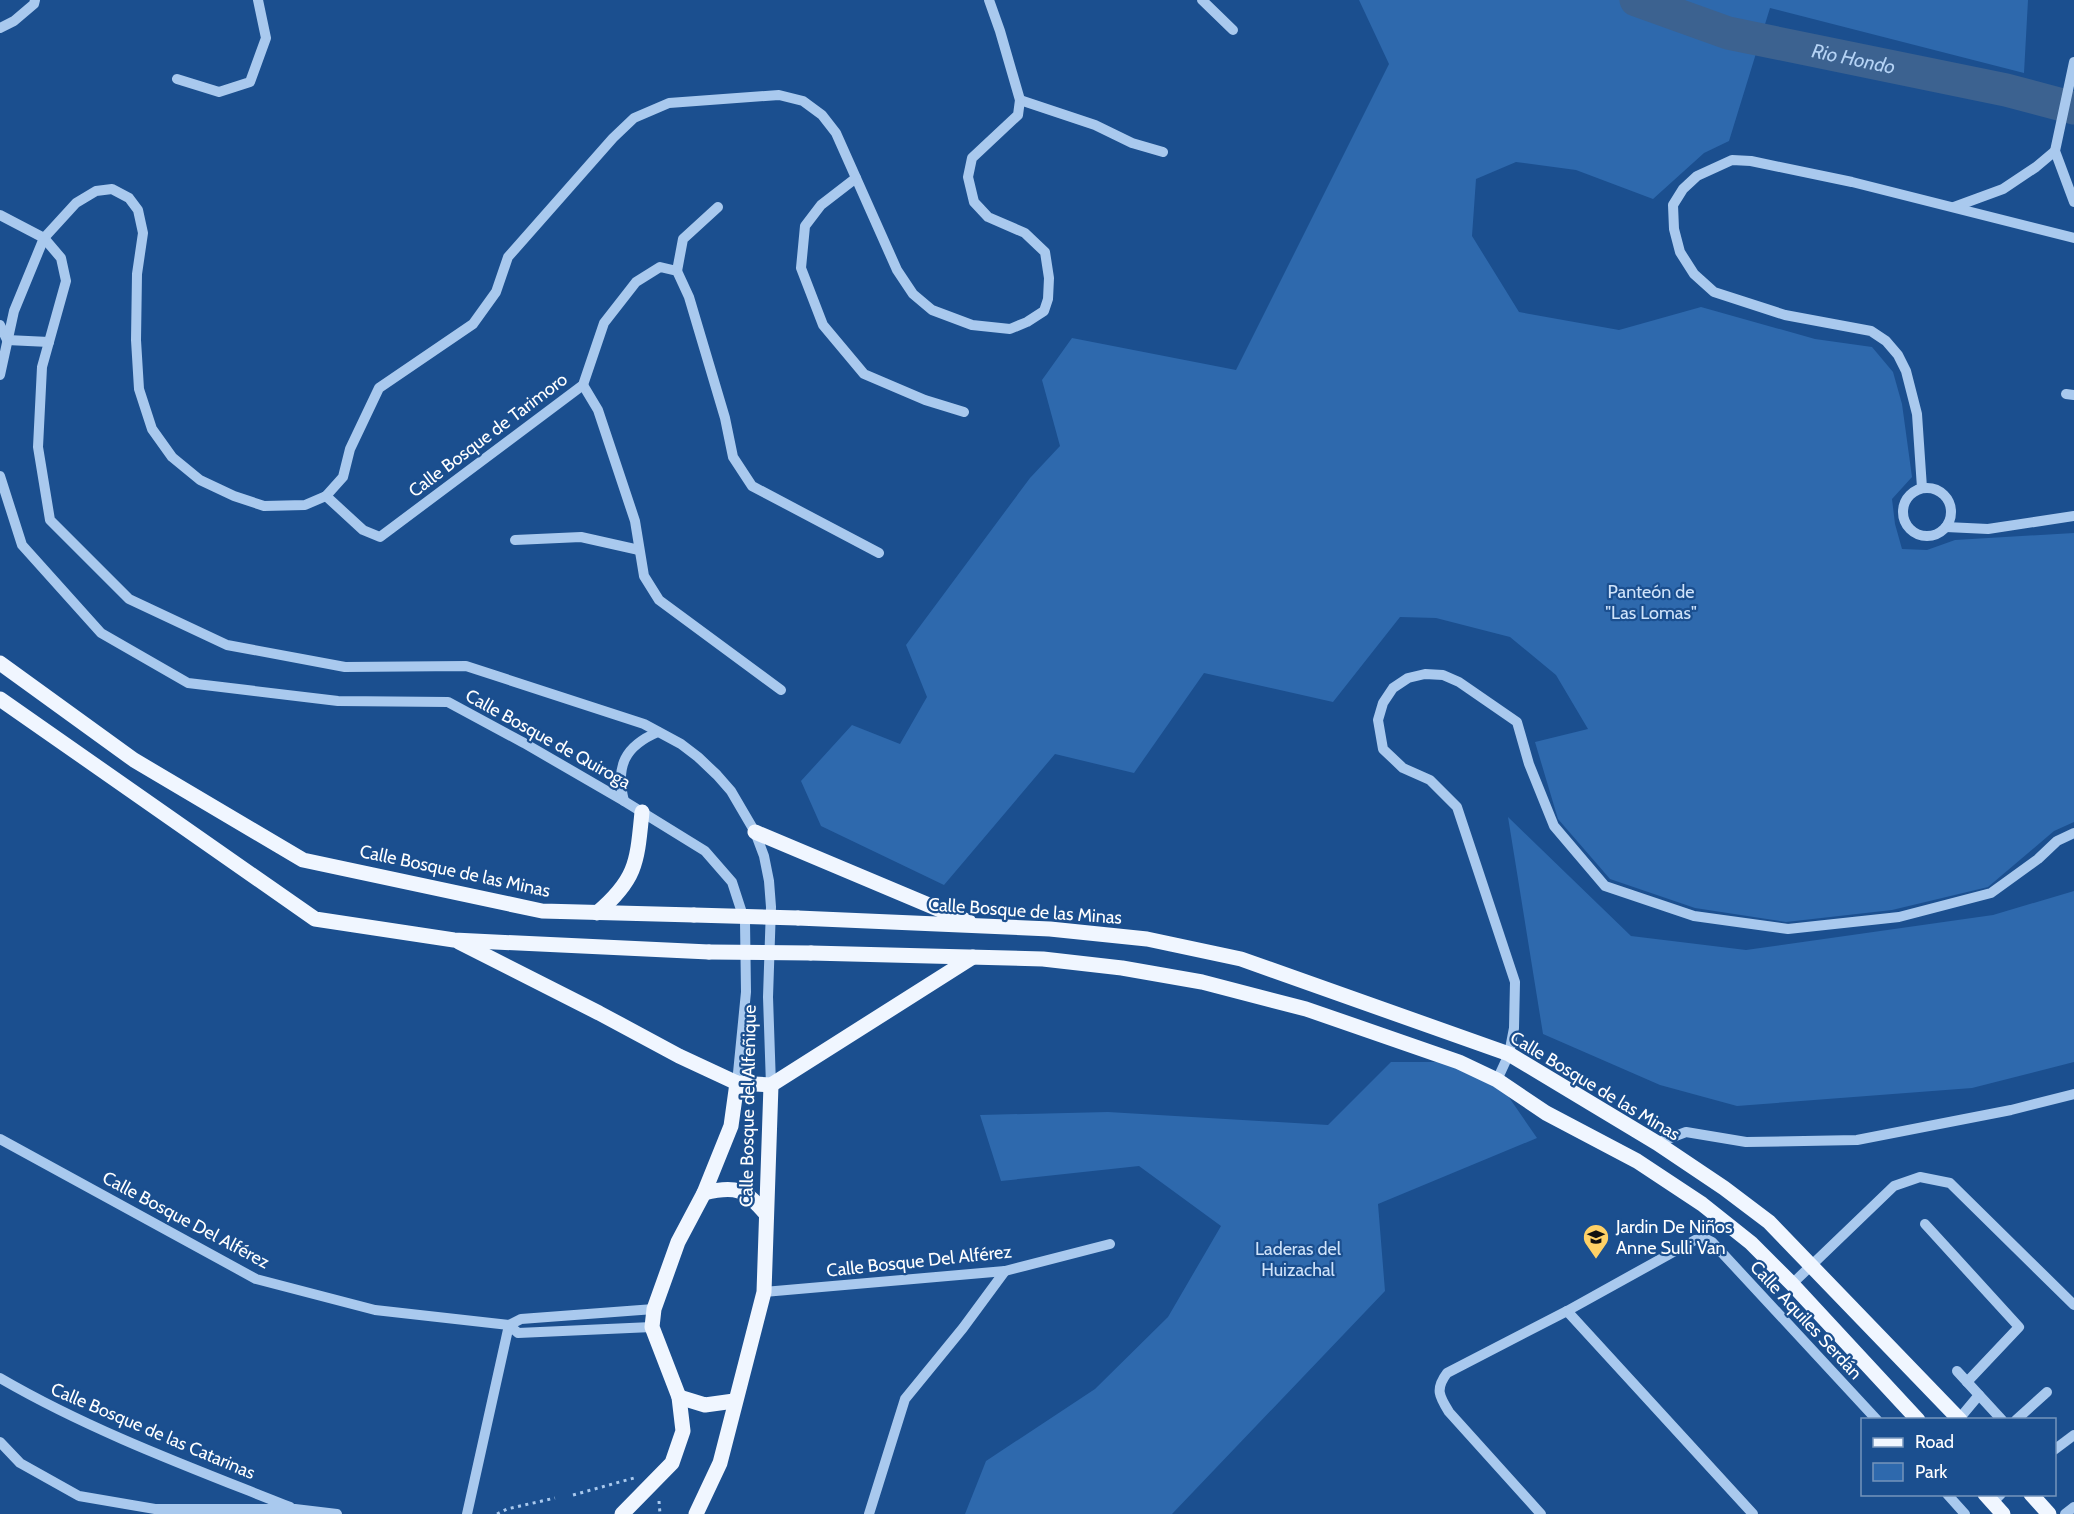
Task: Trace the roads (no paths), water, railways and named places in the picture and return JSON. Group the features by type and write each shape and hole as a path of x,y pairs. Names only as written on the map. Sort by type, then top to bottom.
{"main road":[{"name":"Calle Bosque de las Minas","path":"0,663 134,760 303,860 542,911 798,918 1050,929 1147,939 1240,959 1509,1054 1657,1143 1724,1188 1769,1222 1958,1418"},
{"path":"0,699 315,919 454,940 710,952 1043,959 1122,968 1202,982 1306,1009 1459,1062 1497,1080 1546,1113 1637,1161 1702,1204 1751,1243 1917,1418"},
{"path":"597,913 614,898 628,879 638,858 642,812"},
{"path":"755,832 980,926"},
{"path":"454,940 599,1012 678,1056 736,1083 771,1085 973,957"},
{"name":"Calle Bosque del Alfeñique","path":"622,1514 672,1463 683,1431 679,1397 652,1327 654,1309 678,1242 704,1193 731,1126 736,1083"},
{"name":"Calle Bosque del Alfeñique","path":"696,1514 720,1463 734,1401 764,1292 771,1085"},
{"path":"704,1193 724,1188 742,1191 766,1214"},
{"path":"679,1397 705,1406 734,1401"},
{"path":"2033,1496 2049,1514"}],"street":[{"path":"0,28 14,21 34,4 35,0"},
{"path":"177,79 219,92 250,82 266,38 258,0"},
{"path":"0,375 14,311 44,238 76,203 96,191 112,189 129,198 138,210 143,232 136,274 136,340 139,389 152,429 171,457 200,480 234,496 264,506 305,506 326,496 343,477 350,449 380,388 473,324 496,292 507,257 613,138 634,118 669,104 779,95 803,101 822,114 836,133 897,270 913,294 932,310 972,325 1010,329 1044,311 1048,299 1049,278 1046,252 1024,233 988,217 974,202 968,177 972,158 1018,115 1020,100 1000,30 988,0"},
{"path":"1202,0 1233,30"},
{"path":"2074,62 2055,151 2074,202"},
{"path":"1020,100 1095,125 1132,143 1163,152"},
{"path":"1954,207 2003,189 2055,151"},
{"path":"1922,488 1917,414 1906,371 1898,355 1886,341 1871,331 1785,315 1714,292 1694,274 1680,252 1674,229 1672,205 1683,189 1697,176 1732,160 1751,161 1954,207 2074,238"},
{"path":"856,178 821,205 805,226 801,268 823,325 864,374 925,400 964,412"},
{"path":"718,207 683,239 677,271 689,297 733,457 752,486 879,553"},
{"path":"0,215 44,238"},
{"name":"Calle Bosque de Quiroga","path":"44,238 61,258 66,282 42,367 38,447 50,520 129,599 227,645 345,668 466,666 631,719 658,732"},
{"name":"Calle Bosque de Tarimoro","path":"326,496 363,530 380,537 584,384 604,323 636,282 660,267 677,271"},
{"path":"0,326 8,340"},
{"path":"8,340 49,342"},
{"path":"584,384 598,410 635,521 644,576 659,600 781,690"},
{"name":"Calle Bosque de Quiroga","path":"0,476 22,545 101,633 188,683 338,701 448,702 524,743 642,812"},
{"path":"1922,488 1935,489 1946,496 1951,509 1946,527 1938,534 1928,537 1918,535 1909,529 1904,520 1903,510 1906,500 1912,492 1922,488"},
{"path":"1946,527 1988,529 2074,516"},
{"path":"515,540 581,537 639,550"},
{"path":"1497,1080 1509,1054 1514,1028 1515,982 1457,807 1430,780 1403,768 1383,749 1378,720 1383,703 1393,688 1408,678 1425,674 1443,675 1459,682 1517,722 1529,764 1554,826 1605,886 1694,916 1788,929 1899,917 1991,893 2038,859 2057,841 2074,832"},
{"path":"624,801 620,784 621,766 635,745 658,732"},
{"name":"Calle Bosque del Alfeñique","path":"658,732 698,757 731,791 755,832 764,856 771,907 768,997 771,1085"},
{"name":"Calle Bosque del Alfeñique","path":"642,812 705,851 732,882 745,922 746,992 736,1083"},
{"path":"1657,1143 1686,1132 1746,1142 1857,1140 2011,1110 2074,1094"},
{"name":"Calle Bosque Del Alférez","path":"0,1139 256,1279 375,1310 509,1325 520,1319 654,1309"},
{"path":"1792,1284 1894,1186 1920,1177 1950,1183 2074,1305"},
{"path":"1925,1224 2019,1327 1967,1382"},
{"name":"Calle Aquiles Serdán","path":"1567,1311 1695,1240 1706,1239 1712,1242 1876,1418"},
{"name":"Calle Bosque Del Alférez","path":"764,1292 1005,1271 1110,1244"},
{"path":"869,1514 905,1399 963,1328 1005,1271"},
{"path":"1541,1514 1449,1412 1440,1397 1439,1382 1447,1372 1567,1311 1753,1514"},
{"path":"467,1514 509,1325"},
{"name":"Calle Bosque Del Alférez","path":"509,1325 518,1333 652,1327"},
{"path":"1957,1371 2001,1418"},
{"name":"Calle Bosque de las Catarinas","path":"0,1378 27,1394 161,1456 296,1509"},
{"path":"2017,1418 2047,1392"},
{"path":"1960,1418 1979,1395"},
{"path":"2056,1449 2074,1435"},
{"name":"Calle Bosque de las Catarinas","path":"0,1442 20,1463 79,1496 156,1509 296,1509 337,1514"},
{"path":"1949,1496 1965,1514"},
{"path":"2065,1514 2074,1507"}],"waterway":[{"name":"Rio Hondo","path":"1636,0 1728,33 2006,90 2074,108"}],"place":[{"name":"Jardin De Niños Anne Sulli Van","path":"1596,1260"}],"park label":[{"name":"Panteón de \"Las Lomas\"","path":"1651,602"},
{"name":"Laderas del Huizachal","path":"1298,1259"}]}
